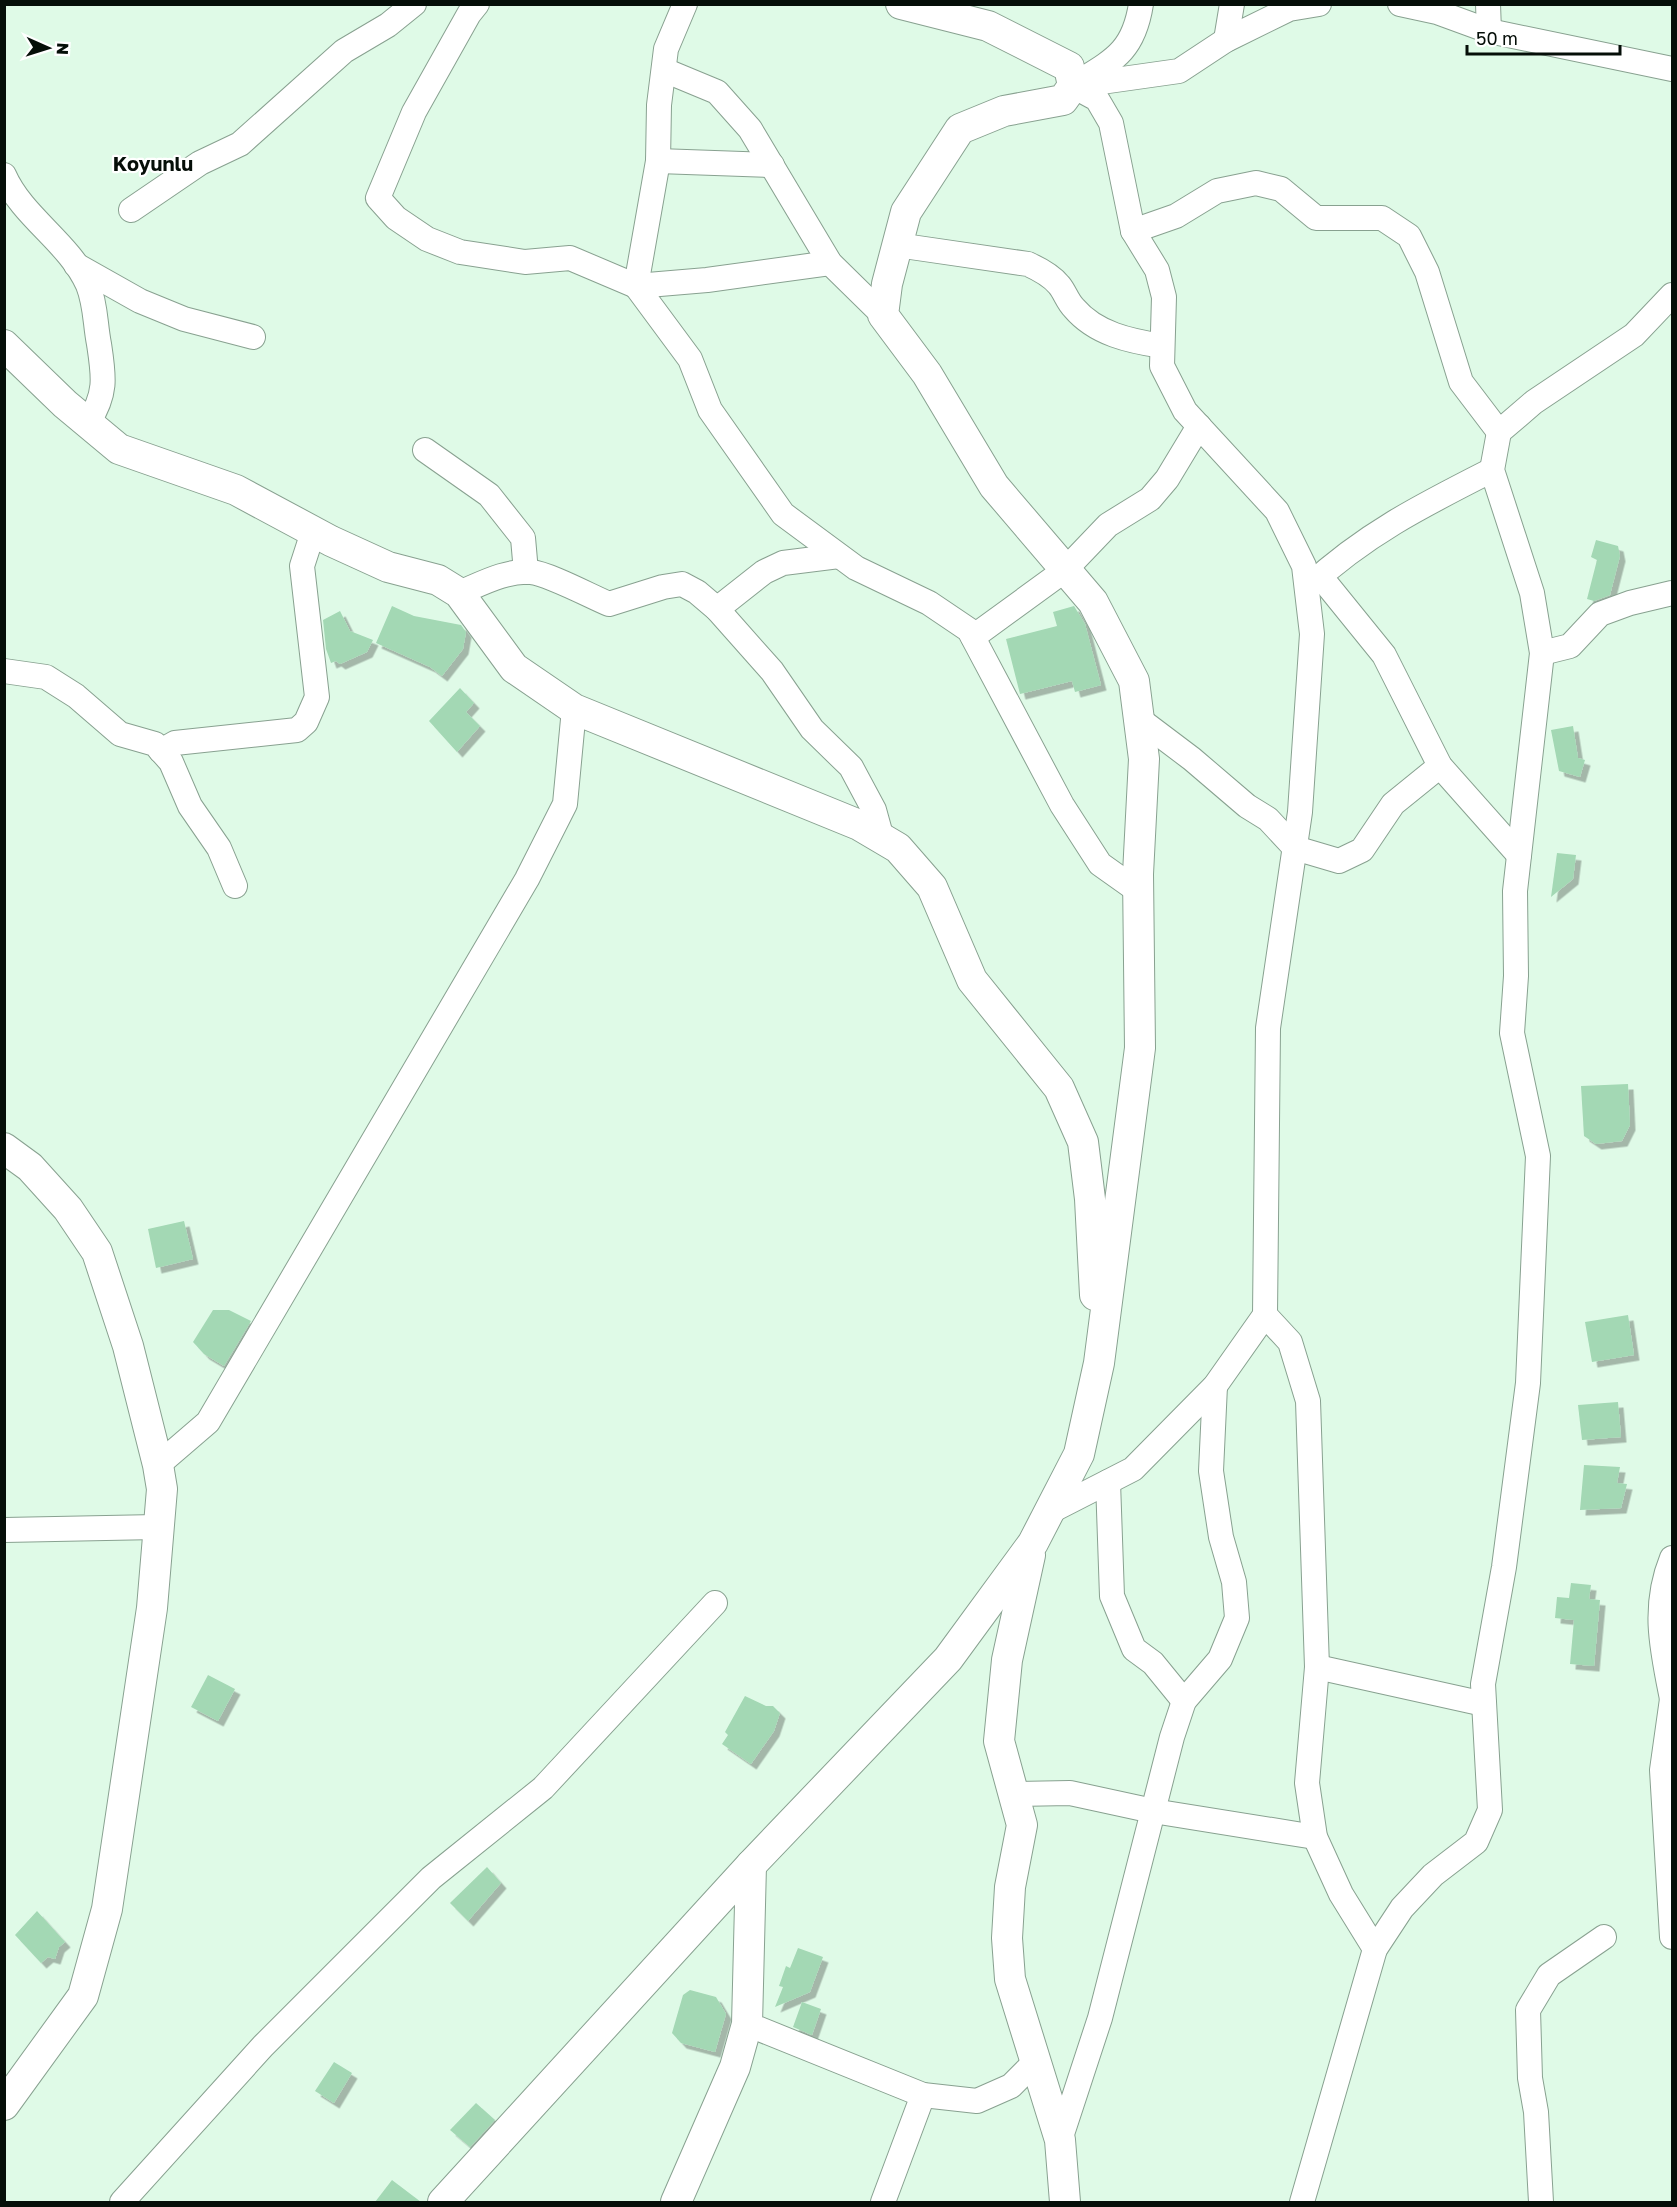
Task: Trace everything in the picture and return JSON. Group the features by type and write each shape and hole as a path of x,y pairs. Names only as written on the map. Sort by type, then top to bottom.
{"street":[{"path":"131,210 200,163 240,144 344,51 388,25 414,4"},
{"path":"477,4 469,14 414,111 378,198 396,219 428,239 460,252 525,262 570,258 636,286 706,280 830,263"},
{"path":"686,4 666,49 659,105 658,161 636,286 690,359 710,410 783,514 856,568 929,603 969,630 1062,805 1100,864 1138,891"},
{"path":"901,4 988,26 1070,67 1072,86"},
{"path":"884,315 887,284 906,212 960,129 1004,111 1063,100 1072,86 1118,58 1138,23 1141,4"},
{"path":"1226,40 1232,4"},
{"path":"1072,86 1179,71 1226,40 1288,9 1319,4"},
{"path":"1400,4 1437,12 1489,31 1672,69"},
{"path":"1488,4 1489,31"},
{"path":"443,2202 751,1865 948,1659 1033,1543 1079,1454 1099,1363 1140,1048 1138,891 1144,759 1134,681 1093,602 994,486 927,374 884,315 830,263 750,129 717,93 664,70"},
{"path":"1072,86 1097,99 1111,123 1133,231 1158,270 1164,297 1162,366 1185,411 1277,511 1313,582 1384,655 1440,766 1519,855"},
{"path":"658,161 772,165"},
{"path":"4,175 14,193 64,248 87,283 95,306 104,377 103,394 88,423"},
{"path":"1133,231 1176,216 1217,191 1256,183 1281,189 1316,218 1382,218 1409,236 1427,272 1461,382 1499,432"},
{"path":"897,245 1028,264 1046,273 1058,284 1074,309 1100,329 1133,341 1162,346"},
{"path":"75,265 140,301 184,319 253,338"},
{"path":"1302,2202 1375,1949 1402,1908 1433,1875 1476,1842 1490,1810 1483,1684 1504,1567 1528,1383 1538,1168 1538,1156 1512,1033 1516,976 1515,891 1542,653 1532,593 1492,470 1499,432 1534,402 1634,335 1672,295"},
{"path":"4,345 88,423 119,448 236,490 313,532 388,567 438,580 459,593 514,668 574,709 859,825 898,848 932,887 972,980 1059,1088 1083,1142 1090,1199 1099,1363"},
{"path":"973,638 1065,570 1108,525 1150,499 1167,479 1199,426"},
{"path":"424,450 489,495 523,538 526,572"},
{"path":"1049,1512 1133,1469 1215,1386 1265,1315 1268,1028 1300,812 1312,634 1313,582 1346,553 1411,510 1492,470"},
{"path":"161,751 175,742 297,730 306,722 317,697 302,566 313,532"},
{"path":"717,609 764,572 783,563 839,556"},
{"path":"459,593 493,579 526,572 533,572 609,604 663,587 682,584 697,592 717,609 772,671 812,729 851,768 874,810 882,839"},
{"path":"1542,653 1570,646 1600,614 1629,603 1672,593"},
{"path":"4,671 46,677 76,696 120,734 155,744 171,762 190,806 219,848 235,886"},
{"path":"158,1465 208,1422 527,879 565,804 574,709"},
{"path":"1139,719 1192,759 1247,806 1268,819 1295,848 1339,861 1362,850 1394,804 1440,766"},
{"path":"4,1148 30,1167 68,1209 97,1252 128,1346 162,1489 157,1527 152,1608 107,1909 83,1996 4,2104"},
{"path":"1265,1315 1290,1342 1308,1401 1317,1667 1307,1783 1314,1838 1341,1894 1375,1949"},
{"path":"1060,2140 1100,2018 1184,1701 1220,1659 1237,1618 1234,1582 1221,1537 1211,1471 1215,1386"},
{"path":"1108,1482 1112,1596 1134,1649 1153,1663 1184,1701"},
{"path":"4,1530 157,1527"},
{"path":"1033,1543 1007,1660 999,1742 1022,1825 1010,1887 1007,1938 1010,1978 1060,2140 1065,2202"},
{"path":"1672,1558 1663,1580 1659,1625 1672,1699 1662,1770 1672,1937"},
{"path":"122,2202 263,2046 431,1878 543,1788 715,1603"},
{"path":"1317,1667 1484,1704"},
{"path":"1015,1794 1070,1793 1153,1811 1314,1838"},
{"path":"676,2202 735,2067 747,2024 751,1865"},
{"path":"1541,2202 1536,2112 1530,2078 1528,2010 1548,1975 1604,1937"},
{"path":"747,2024 924,2095 977,2101 1011,2086 1035,2061"},
{"path":"883,2202 924,2095"}],"building":[{"path":"1596,540 1618,546 1620,556 1610,595 1594,601 1587,599 1597,560 1591,557"},
{"path":"392,606 414,616 461,625 466,632 463,649 442,676 430,667 376,643"},
{"path":"1074,606 1085,624 1101,685 1075,692 1072,681 1020,694 1006,639 1057,626 1053,612"},
{"path":"340,611 350,631 373,640 367,652 340,664 336,661 331,663 326,649 323,620"},
{"path":"460,688 474,703 466,712 480,726 457,752 429,721"},
{"path":"1573,726 1578,758 1585,760 1580,777 1559,771 1551,730"},
{"path":"1557,853 1576,855 1573,879 1551,897"},
{"path":"1628,1084 1630,1125 1622,1141 1596,1144 1584,1136 1581,1086"},
{"path":"184,1221 193,1259 156,1268 148,1229"},
{"path":"213,1310 229,1310 251,1321 224,1366 204,1354 193,1342"},
{"path":"1628,1315 1634,1355 1592,1362 1585,1322"},
{"path":"1618,1402 1621,1437 1582,1440 1578,1405"},
{"path":"1584,1465 1620,1467 1617,1483 1627,1484 1621,1508 1580,1510"},
{"path":"1571,1583 1591,1585 1589,1599 1600,1600 1594,1666 1570,1664 1574,1620 1555,1618 1557,1597 1569,1598"},
{"path":"208,1675 235,1689 218,1721 191,1707"},
{"path":"745,1696 766,1706 773,1706 780,1713 774,1731 751,1764 722,1744 728,1735 725,1732"},
{"path":"487,1867 501,1883 468,1921 450,1903"},
{"path":"37,1911 65,1942 59,1947 55,1959 48,1957 41,1963 15,1935"},
{"path":"798,1948 823,1957 810,1992 775,2007 783,1987 779,1986 786,1966 790,1968"},
{"path":"690,1990 716,1997 726,2014 715,2052 681,2043 672,2033 683,1995"},
{"path":"802,2002 821,2009 812,2035 793,2027"},
{"path":"334,2062 352,2073 334,2103 315,2091"},
{"path":"476,2103 495,2120 470,2147 450,2130"},
{"path":"392,2180 421,2202 375,2202"}],"district":[{"name":"Koyunlu","path":"153,164"}]}
